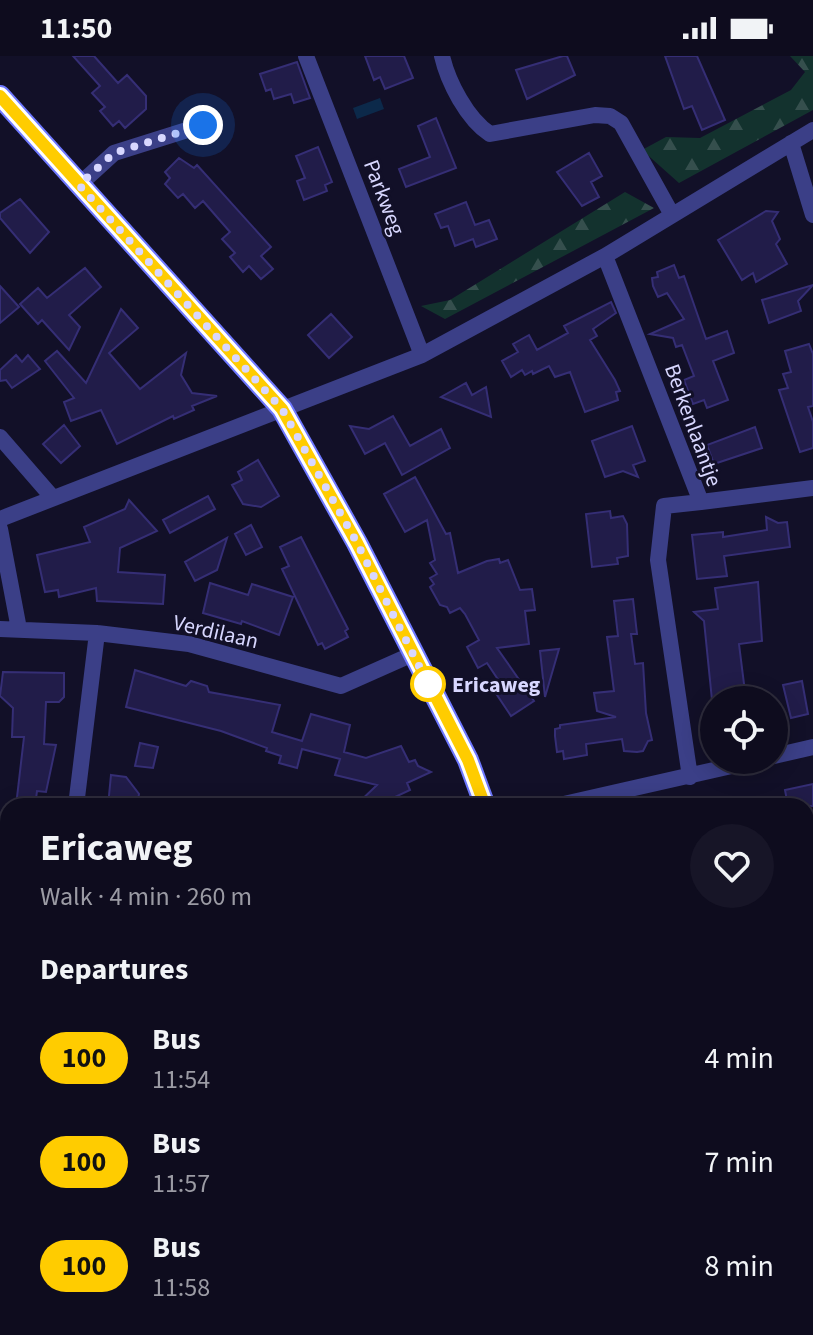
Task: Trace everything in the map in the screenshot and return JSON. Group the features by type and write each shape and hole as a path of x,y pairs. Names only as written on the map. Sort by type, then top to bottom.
{"main road":[{"path":"0,96 282,409 357,543 468,760 482,798"}],"street":[{"name":"Parkweg","path":"306,56 422,355"},
{"path":"442,56 445,72 478,126 490,134 595,115 610,116 621,123 671,213"},
{"path":"79,185 114,153 203,125"},
{"path":"0,519 422,355 605,256 671,213 813,130"},
{"path":"791,143 813,215"},
{"name":"Berkenlaantje","path":"605,256 701,502 664,506 658,560 690,777"},
{"path":"0,437 53,498"},
{"path":"701,502 813,488"},
{"path":"0,529 19,629"},
{"name":"Verdilaan","path":"0,629 97,633 189,644 341,686 413,654"},
{"path":"77,798 97,633"},
{"path":"788,753 813,747"},
{"path":"615,798 702,774"}],"green space":[{"path":"790,56 813,56 813,110 679,183 642,150 666,137 700,138 791,90 805,72"},
{"path":"625,192 654,208 445,319 421,306 450,300"}],"water":[{"path":"380,98 384,109 357,119 353,108"}],"building":[{"path":"73,56 94,56 118,83 127,75 146,96 146,109 125,128 119,121 113,126 100,111 105,107 92,93 100,86"},
{"path":"365,56 404,56 413,78 385,89 380,77 374,80"},
{"path":"567,56 575,75 527,99 516,70"},
{"path":"665,56 697,56 725,120 702,130 692,106 684,109"},
{"path":"297,62 310,98 294,103 291,94 274,99 271,89 266,91 260,74"},
{"path":"436,118 456,168 406,187 399,169 430,157 418,126"},
{"path":"318,147 332,182 325,185 327,191 304,200 297,181 305,178 296,156"},
{"path":"589,153 602,176 591,182 599,197 582,206 557,172"},
{"path":"179,158 194,168 197,165 271,247 261,256 273,269 261,279 249,266 243,272 230,257 235,253 222,239 230,232 203,201 195,208 183,194 178,198 165,184 170,178 165,172"},
{"path":"20,199 49,232 30,253 0,218 0,213"},
{"path":"466,202 475,225 489,220 497,239 476,247 473,239 455,246 448,226 441,228 435,214"},
{"path":"766,211 778,212 772,221 780,239 776,244 787,264 756,282 753,273 742,280 718,240"},
{"path":"674,265 679,278 684,276 706,339 727,331 734,353 713,361 728,400 707,408 704,400 693,404 684,380 694,376 682,345 676,347 673,338 650,334 684,319 667,293 658,297 653,286 652,278 658,277 657,272"},
{"path":"85,268 101,287 69,315 80,327 69,350 42,320 38,324 20,304 38,288 47,298"},
{"path":"813,285 798,301 801,311 769,323 762,300"},
{"path":"0,286 19,307 0,323"},
{"path":"611,302 616,313 593,329 597,336 590,340 615,380 620,391 616,392 618,400 585,412 570,372 555,377 549,366 533,374 532,371 525,375 522,370 511,377 502,361 518,352 513,344 529,335 537,350 568,333 564,326"},
{"path":"121,309 138,328 109,353 140,389 186,353 181,375 192,393 217,396 192,406 194,410 174,419 173,416 117,444 101,410 71,421 64,402 74,398 45,361 57,351 86,383"},
{"path":"331,314 352,337 329,358 308,335"},
{"path":"809,344 813,354 813,406 808,407 813,422 813,448 800,452 779,390 788,388 783,374 791,372 785,351"},
{"path":"16,355 22,362 28,355 40,369 12,388 6,380 0,381 0,370"},
{"path":"466,383 472,395 486,387 491,417 441,397"},
{"path":"393,416 410,446 441,429 450,448 402,475 385,443 365,454 350,426 369,429"},
{"path":"64,425 80,446 61,463 43,444"},
{"path":"632,426 645,461 633,465 638,477 623,471 605,477 592,441"},
{"path":"755,427 762,448 714,464 707,445"},
{"path":"258,460 279,496 261,507 243,504 232,485 242,480 238,472"},
{"path":"415,477 446,534 450,533 458,573 487,561 499,559 500,563 508,560 520,590 532,589 535,610 525,611 529,644 497,648 534,701 511,716 495,692 503,687 487,663 478,668 467,647 479,640 465,614 460,608 450,613 447,607 440,605 430,587 434,584 430,578 437,574 430,563 435,560 427,520 405,532 384,494"},
{"path":"208,496 215,509 170,533 163,520"},
{"path":"129,500 157,531 120,548 118,572 165,575 163,604 97,601 96,588 59,597 58,590 45,592 37,555 90,542 84,527 125,509"},
{"path":"610,511 611,518 623,516 627,524 628,556 617,558 618,564 592,567 586,514"},
{"path":"766,517 778,523 787,522 790,547 724,556 727,576 697,579 692,535 723,532 723,537 767,530"},
{"path":"251,525 262,547 246,555 235,534"},
{"path":"301,537 348,629 345,631 348,637 325,649 322,643 318,645 282,569 289,566 280,547"},
{"path":"227,538 217,570 195,581 185,562"},
{"path":"758,582 762,641 739,644 744,686 711,686 704,621 694,612 718,609 715,588"},
{"path":"210,583 248,595 252,584 293,597 279,635 242,621 241,624 203,613"},
{"path":"633,599 637,634 631,634 635,664 643,663 646,713 652,740 648,741 643,751 637,752 624,751 622,739 586,744 587,755 564,759 563,751 557,752 555,729 560,725 616,717 597,711 594,693 614,691 607,637 618,636 614,601"},
{"path":"559,649 545,697 540,651"},
{"path":"135,670 186,686 191,681 207,686 209,692 280,705 272,732 302,741 311,714 350,725 344,752 366,758 401,746 409,762 415,760 418,766 431,772 407,783 410,790 393,798 363,798 377,785 335,775 340,759 302,749 297,768 279,763 281,756 266,751 267,748 221,731 126,707"},
{"path":"3,672 64,673 64,697 59,702 46,702 44,744 56,745 46,792 37,791 36,798 17,798 24,737 12,737 13,708 0,696"},
{"path":"802,681 808,714 791,718 788,686 783,685"},
{"path":"140,743 158,747 153,768 135,766"},
{"path":"111,775 126,777 139,794 138,798 109,798"},
{"path":"813,784 813,798 786,798 785,790"}],"bus line":[{"name":"100","path":"0,96 282,409 357,543 468,760 482,798"}],"place":[{"name":"Ericaweg","path":"428,684"}],"route":[{"path":"203,125 114,153 79,185 282,409 357,543 428,684"}]}
